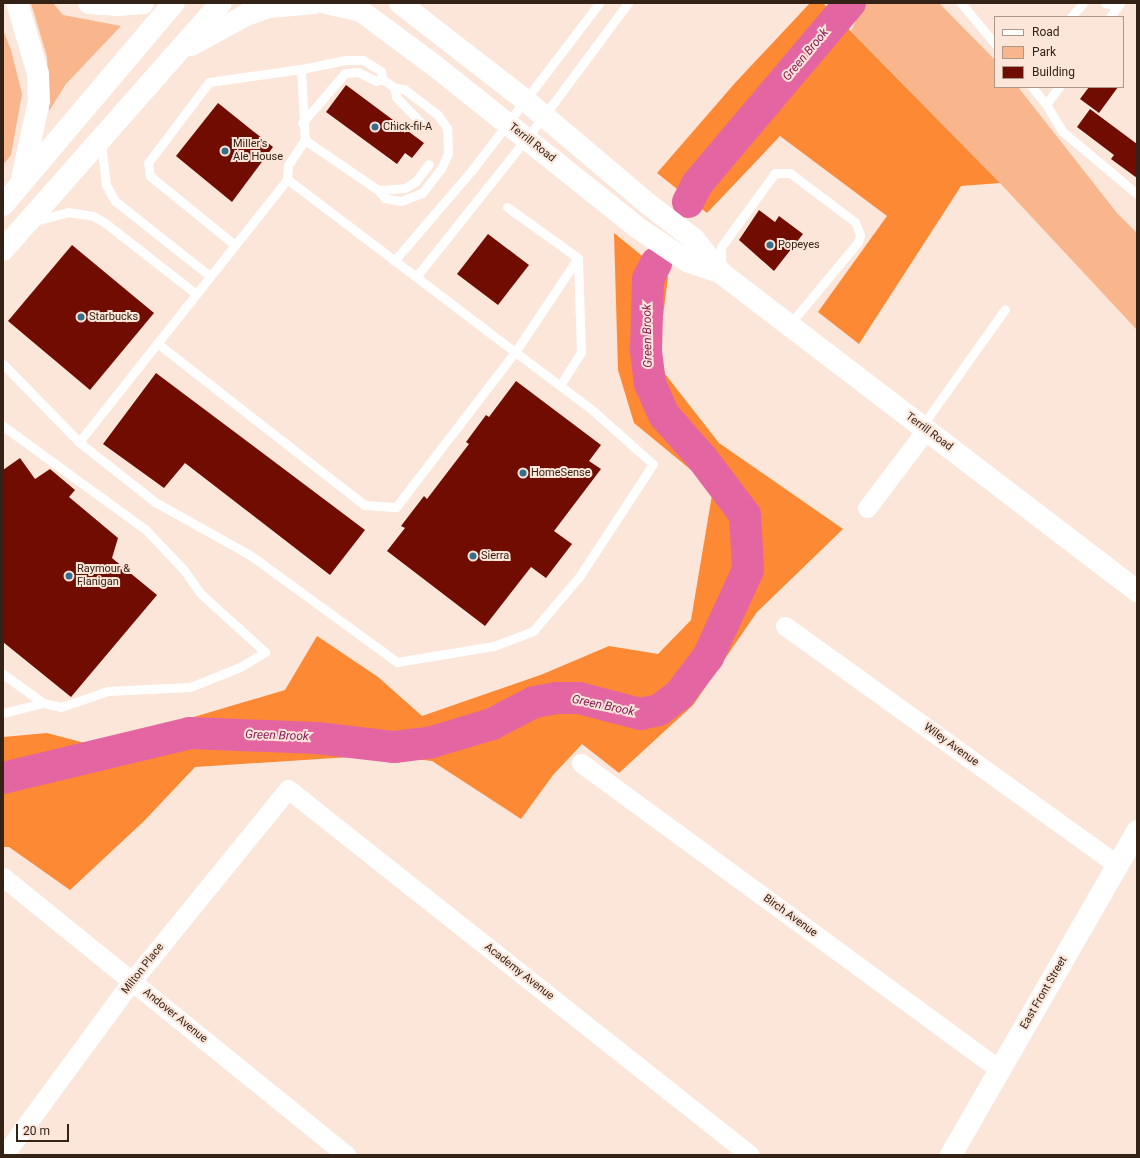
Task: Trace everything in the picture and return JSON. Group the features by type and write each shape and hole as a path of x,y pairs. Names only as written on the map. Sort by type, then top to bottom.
{"main road":[{"path":"17,3 38,74 39,101 21,185"},
{"path":"89,3 117,5 143,3"},
{"path":"3,205 174,3"},
{"path":"3,250 220,3"},
{"path":"178,52 251,13 269,7 314,3"},
{"path":"326,3 355,7"},
{"name":"Terrill Road","path":"400,3 525,100 648,204 694,239 721,273 1137,591"},
{"name":"Terrill Road","path":"355,7 425,58 638,228 687,261 721,273"},
{"name":"East Front Street","path":"951,1155 1137,831"}],"street":[{"path":"867,508 924,428"},
{"name":"Wiley Avenue","path":"785,626 1118,865"},
{"name":"Birch Avenue","path":"581,763 1000,1070"},
{"name":"Milton Place","path":"4,1155 132,981 288,788"},
{"name":"Academy Avenue","path":"288,788 750,1155"},
{"name":"Andover Avenue","path":"3,877 346,1155"}],"lane":[{"path":"394,261 472,170 599,3"},
{"path":"416,277 544,116 628,3"},
{"path":"960,3 994,43"},
{"path":"1072,16 1083,3"},
{"path":"1105,3 1119,4"},
{"path":"1111,16 1119,4"},
{"path":"235,245 150,176 148,163 209,82 301,69 345,60 363,60 381,71 382,78 394,88 404,89 443,121 449,132 448,153 441,169 422,193 400,201 384,198 378,190 305,140"},
{"path":"79,442 287,179 288,165 305,140 302,123 301,69"},
{"path":"302,123 345,73 358,72 376,81 382,78"},
{"path":"394,88 396,97 420,123"},
{"path":"1033,88 1046,104 1062,131 1137,194"},
{"path":"1046,104 1057,88"},
{"path":"101,139 106,185 115,201 210,276"},
{"path":"378,190 405,188 416,181 429,164"},
{"path":"721,273 721,247 775,173 790,173 855,222 860,235 858,242 789,325"},
{"path":"3,364 79,442 155,502 250,555 396,662 494,646 533,631 579,577 654,464 591,409 287,179"},
{"path":"507,207 578,258"},
{"path":"26,224 68,212 93,216 104,222 196,294"},
{"path":"157,343 364,505 396,508 515,352 578,258"},
{"path":"560,386 581,352 578,258"},
{"path":"924,428 1005,309"},
{"path":"3,426 145,529 184,570 200,594 265,652 240,667 190,687 108,691 61,708 43,702 3,674"},
{"path":"3,713 43,702"}],"green space":[{"path":"31,3 53,3 63,15 121,26 66,84 49,111 47,57"},
{"path":"864,3 939,3 994,59 994,88 1019,88 1117,213 1137,233 1137,330 1000,183 851,31"},
{"path":"3,30 11,50 22,94 11,155 3,165"}],"shaded area":[{"path":"810,3 823,3 1000,183 961,186 859,344 818,312 887,216 780,136 707,213 657,173 735,83"},
{"path":"614,233 668,277 659,347 665,374 719,443 843,529 757,612 693,705 619,773 582,744 553,775 521,819 432,761 381,755 195,767 144,821 70,890 9,847 3,847 3,737 47,733 96,746 285,690 317,636 378,677 422,716 543,674 609,646 658,654 691,620 712,495 696,474 634,423 618,370"}],"building":[{"name":"Chick-fil-A","path":"346,85 424,143 412,158 405,153 397,164 326,112"},
{"path":"1088,88 1117,88 1099,113 1080,99"},
{"name":"Miller's Ale House","path":"218,103 273,147 232,202 176,156"},
{"path":"1090,109 1137,144 1137,178 1111,159 1114,155 1077,127"},
{"name":"Popeyes","path":"759,210 775,222 779,216 803,234 774,271 739,240"},
{"path":"488,234 529,265 498,305 457,274"},
{"name":"Starbucks","path":"72,245 154,313 90,390 8,321"},
{"path":"156,373 365,530 330,575 185,463 164,488 103,444"},
{"path":"516,381 601,445 589,461 601,469 554,531 572,544 546,578 531,567 485,626 387,551 405,528 401,526 424,496 427,499 469,444 466,442 486,415 489,417"},
{"name":"Raymour & Flanigan","path":"20,458 35,479 50,469 75,490 69,497 118,538 112,558 157,595 71,697 3,642 3,470"}],"waterway":[{"name":"Green Brook","path":"688,202 697,184 850,3"},
{"name":"Green Brook","path":"3,778 190,733 317,738 394,747 432,742 492,724 534,702 556,698 579,698 640,714 659,710 679,695 708,657 748,570 745,515 702,458 664,415 650,384 646,349 648,279 656,263"}],"place":[{"name":"Chick-fil-A","path":"375,127"},
{"name":"Miller's Ale House","path":"225,151"},
{"name":"Popeyes","path":"770,245"},
{"name":"Starbucks","path":"81,317"},
{"name":"HomeSense","path":"523,473"},
{"name":"Sierra","path":"473,556"},
{"name":"Raymour & Flanigan","path":"69,576"}]}
